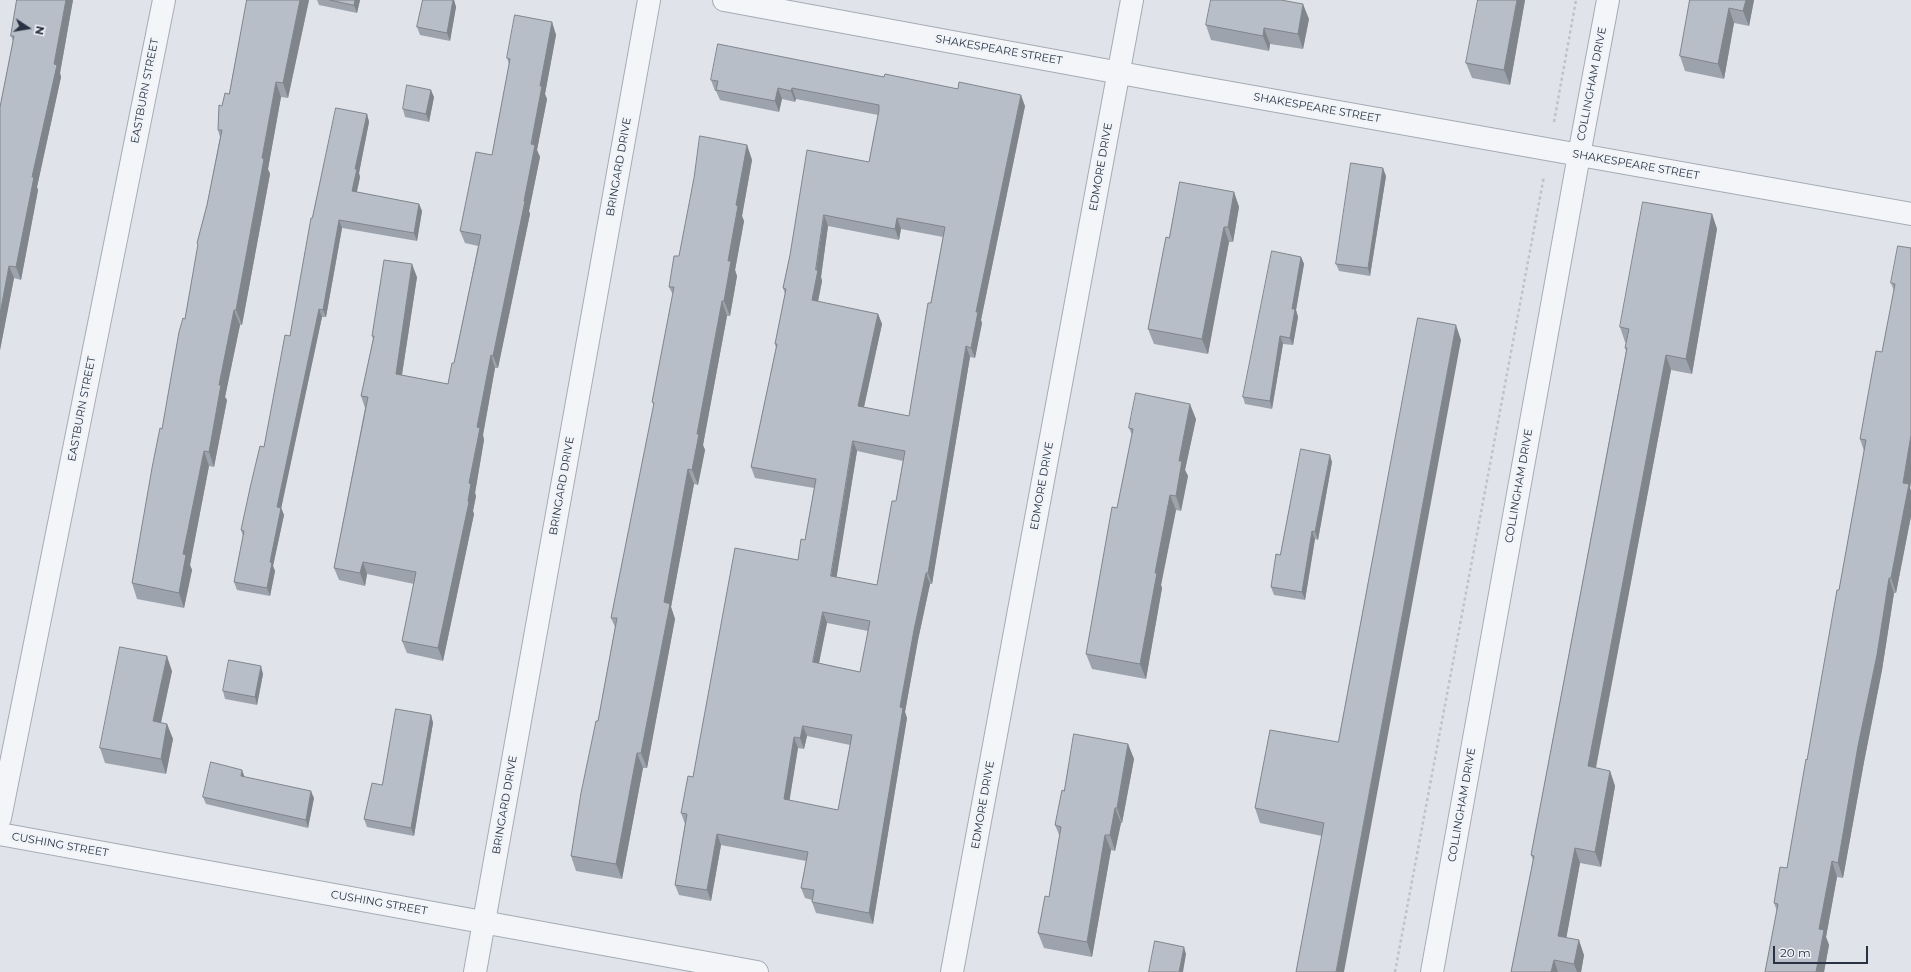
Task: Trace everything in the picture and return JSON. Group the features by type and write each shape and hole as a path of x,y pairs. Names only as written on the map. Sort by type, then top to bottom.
{"street":[{"name":"EASTBURN STREET","path":"0,818 164,0"},
{"name":"BRINGARD DRIVE","path":"475,972 649,0"},
{"name":"SHAKESPEARE STREET","path":"724,0 1118,73 1911,214"},
{"name":"EDMORE DRIVE","path":"952,972 1132,0"},
{"name":"COLLINGHAM DRIVE","path":"1432,972 1608,0"},
{"name":"CUSHING STREET","path":"0,834 757,972"}],"path":[{"path":"1395,972 1576,0"}],"building":[{"path":"17,0 66,0 54,64 57,65 32,177 34,177 16,267 9,266 0,314 0,107 14,36 11,36"},
{"path":"247,0 300,0 283,83 276,82 262,158 264,159 236,310 234,310 219,385 221,385 209,452 204,451 183,554 186,555 179,593 132,583 152,468 160,428 162,429 179,332 183,318 185,319 197,243 207,205 222,130 218,130 219,105 222,106 225,93 229,94"},
{"path":"330,0 355,0 354,5"},
{"path":"423,0 453,0 447,33 417,27"},
{"path":"1211,0 1281,0 1303,4 1298,34 1264,28 1263,36 1206,25"},
{"path":"1478,0 1517,0 1504,70 1466,63"},
{"path":"1690,0 1746,0 1743,11 1729,8 1718,64 1680,56"},
{"path":"515,15 552,22 531,144 535,145 525,201 493,356 491,355 477,427 480,428 469,483 471,484 469,502 438,648 402,641 416,572 363,562 360,573 334,568 368,397 361,396 374,336 372,336 384,260 412,264 396,374 448,384 452,363 454,363 481,235 460,231 476,152 492,155 510,59 507,58"},
{"path":"718,44 884,77 885,74 958,89 959,82 1021,95 976,312 978,312 971,348 966,346 928,573 926,573 914,630 900,707 903,708 869,913 812,902 814,890 801,888 808,852 717,834 707,890 675,885 687,814 681,813 688,776 693,777 735,548 798,560 801,539 805,540 816,479 751,467 777,344 775,344 786,289 783,288 790,255 807,150 869,162 879,110 879,105 792,88 791,91 778,88 775,101 716,90 718,81 711,80","holes":["824,215 895,229 897,218 945,227 931,303 928,303 909,416 858,406 878,314 812,300 818,270 816,270","853,441 905,451 896,501 892,501 877,585 831,576","823,612 870,621 860,672 813,662","803,726 852,735 838,810 784,799 794,737 800,738"]},
{"path":"407,85 431,90 426,114 403,109"},
{"path":"336,108 367,114 355,169 357,169 352,191 419,204 414,233 339,220 323,310 319,309 277,507 281,508 270,562 272,563 267,588 234,582 244,531 241,530 260,446 264,447 285,335 290,336 311,218"},
{"path":"700,136 747,145 736,205 738,206 728,261 731,261 724,301 722,301 697,434 699,434 692,470 688,469 664,602 670,604 641,753 637,753 616,864 571,856 581,793 596,721 598,721 617,618 611,618 654,403 652,402 674,287 669,287 674,256 679,256 694,178"},
{"path":"1351,163 1383,168 1368,268 1336,264"},
{"path":"1180,182 1234,192 1228,227 1224,227 1202,339 1148,329 1166,237 1169,238"},
{"path":"1643,202 1712,214 1686,359 1666,355 1588,766 1610,771 1595,852 1575,848 1558,936 1579,940 1574,964 1554,960 1551,972 1511,972 1534,856 1531,855 1627,348 1625,348 1629,329 1620,327"},
{"path":"1898,246 1911,248 1911,435 1903,483 1909,484 1891,578 1889,578 1877,655 1858,746 1838,863 1832,861 1819,929 1824,930 1816,972 1765,972 1778,904 1774,903 1780,867 1787,868 1837,590 1839,590 1866,440 1860,439 1876,351 1882,352 1895,284 1891,283"},
{"path":"1272,251 1301,257 1292,309 1295,309 1290,338 1280,336 1270,401 1243,397"},
{"path":"1418,318 1456,325 1336,972 1296,972 1324,823 1255,808 1270,730 1338,742"},
{"path":"1136,393 1190,404 1179,461 1182,461 1176,496 1170,495 1140,664 1086,654 1112,507 1117,508 1133,429 1129,428"},
{"path":"1301,449 1330,455 1315,532 1312,531 1302,592 1271,587 1276,554 1280,555"},
{"path":"120,647 167,656 153,721 167,724 161,759 100,748"},
{"path":"229,660 261,666 255,697 223,691"},
{"path":"396,709 431,715 411,828 364,819 372,783 382,785"},
{"path":"1074,734 1128,744 1117,808 1115,808 1110,835 1105,835 1087,942 1038,933 1045,896 1049,897 1061,827 1055,825 1062,790 1064,791"},
{"path":"211,762 242,770 241,776 311,791 306,820 203,797"},
{"path":"1155,941 1184,947 1179,972 1149,972"}]}
